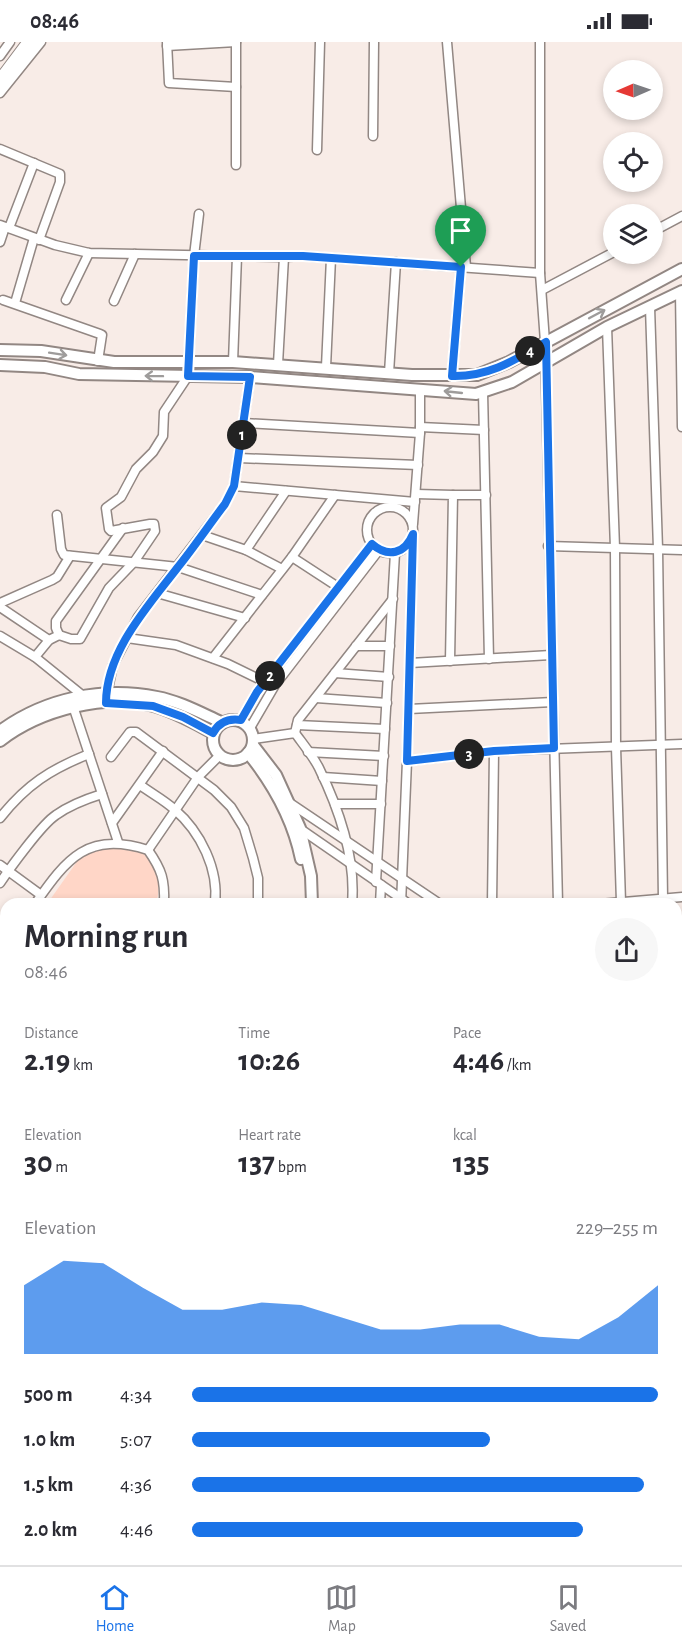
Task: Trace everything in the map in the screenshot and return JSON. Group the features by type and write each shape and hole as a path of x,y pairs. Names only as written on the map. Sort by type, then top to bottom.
{"highway":[{"path":"0,68 19,42"},
{"path":"0,82 30,42"}],"street":[{"path":"0,56 10,42"},
{"path":"0,93 41,42"},
{"path":"236,87 169,83 167,44 236,42 236,87 236,165"},
{"path":"317,150 320,42"},
{"path":"373,136 374,42"},
{"path":"447,42 463,267 452,376"},
{"path":"540,42 540,273 546,342 548,546 558,898"},
{"path":"0,149 60,174 61,177 36,239 15,303"},
{"path":"0,242 34,163"},
{"path":"123,528 56,621 59,634 71,639 80,639 109,588 134,562 155,531 154,524 150,524 123,528 111,531 106,508 121,497 136,469 153,452 163,436 164,412 188,376 194,256 199,214"},
{"path":"663,226 682,216"},
{"path":"5,226 36,239 89,253 331,258 540,273"},
{"path":"66,300 89,253"},
{"path":"114,301 135,254"},
{"path":"233,362 237,256"},
{"path":"278,364 284,257"},
{"path":"326,367 331,258"},
{"path":"542,290 603,258"},
{"path":"388,372 396,262"},
{"path":"0,350 41,351 98,361 233,362 452,376 477,375 509,362 682,269"},
{"path":"0,365 45,367 79,374 250,377 467,394 483,392 512,382 608,327 681,292 682,427"},
{"path":"1,302 15,303 102,335 98,361"},
{"path":"650,307 658,549 663,898 682,897"},
{"path":"608,327 615,548 616,747 621,898"},
{"path":"106,698 113,665 138,616 225,504 234,486 250,377"},
{"path":"403,898 401,878 420,390"},
{"path":"483,392 489,659"},
{"path":"244,423 420,430 484,430"},
{"path":"238,458 418,465"},
{"path":"234,486 335,495 416,498 486,495"},
{"path":"246,550 286,490"},
{"path":"213,658 292,557 335,495"},
{"path":"450,661 453,495"},
{"path":"413,525 410,516 394,506 376,511 367,526 372,544 379,550 395,553 410,543 413,534"},
{"path":"57,515 61,549 64,555 178,567 262,595"},
{"path":"202,535 246,550 282,569"},
{"path":"241,720 265,682 372,544"},
{"path":"548,546 682,550"},
{"path":"241,720 221,722 213,733 212,741 220,756 231,760 243,757 275,685 379,550"},
{"path":"380,898 377,862 395,553"},
{"path":"49,640 0,605 57,577 70,556"},
{"path":"292,557 338,587"},
{"path":"158,593 244,618"},
{"path":"352,898 346,842 335,804 323,777 296,729 298,720 393,598"},
{"path":"35,657 49,640 59,634"},
{"path":"0,636 35,657 82,695 153,706 183,717 213,733"},
{"path":"127,638 176,645 213,658 265,682"},
{"path":"356,646 390,646"},
{"path":"410,663 551,656"},
{"path":"335,673 389,677"},
{"path":"0,741 32,720 82,695"},
{"path":"0,731 31,711 72,702 106,698 158,697 221,722"},
{"path":"316,698 387,703"},
{"path":"72,702 118,842"},
{"path":"409,709 553,702"},
{"path":"241,720 262,771 277,794 299,850 304,875 305,898"},
{"path":"251,741 296,729 385,729"},
{"path":"111,757 129,732 136,732 214,790 231,807 244,828 258,878 258,898"},
{"path":"251,741 276,775 300,828 311,876 312,898"},
{"path":"407,761 494,751 682,744"},
{"path":"492,898 494,751"},
{"path":"112,823 163,752"},
{"path":"308,752 384,756"},
{"path":"0,818 15,799 35,782 56,768 89,754"},
{"path":"148,850 198,777 220,756"},
{"path":"323,777 382,781"},
{"path":"140,785 175,810 197,837 211,862 215,898"},
{"path":"0,884 8,871 54,816 78,803 102,794"},
{"path":"277,794 431,898"},
{"path":"335,804 381,804"},
{"path":"288,820 397,898"},
{"path":"39,898 77,853 90,847 118,842 148,850 158,864 165,883 164,898"},
{"path":"0,865 41,895"}],"shaded area":[{"path":"94,846 139,850 154,868 158,881 158,898 51,898 83,853"}],"route":[{"path":"194,256 303,256 461,267 452,376 477,375 489,371 546,342 548,546 554,748 494,751 407,761 413,534 410,543 395,553 379,550 372,544 257,692 241,720 221,722 213,733 183,717 153,706 135,703 106,703 113,665 138,616 225,504 234,486 250,377 188,376 194,256"}]}
